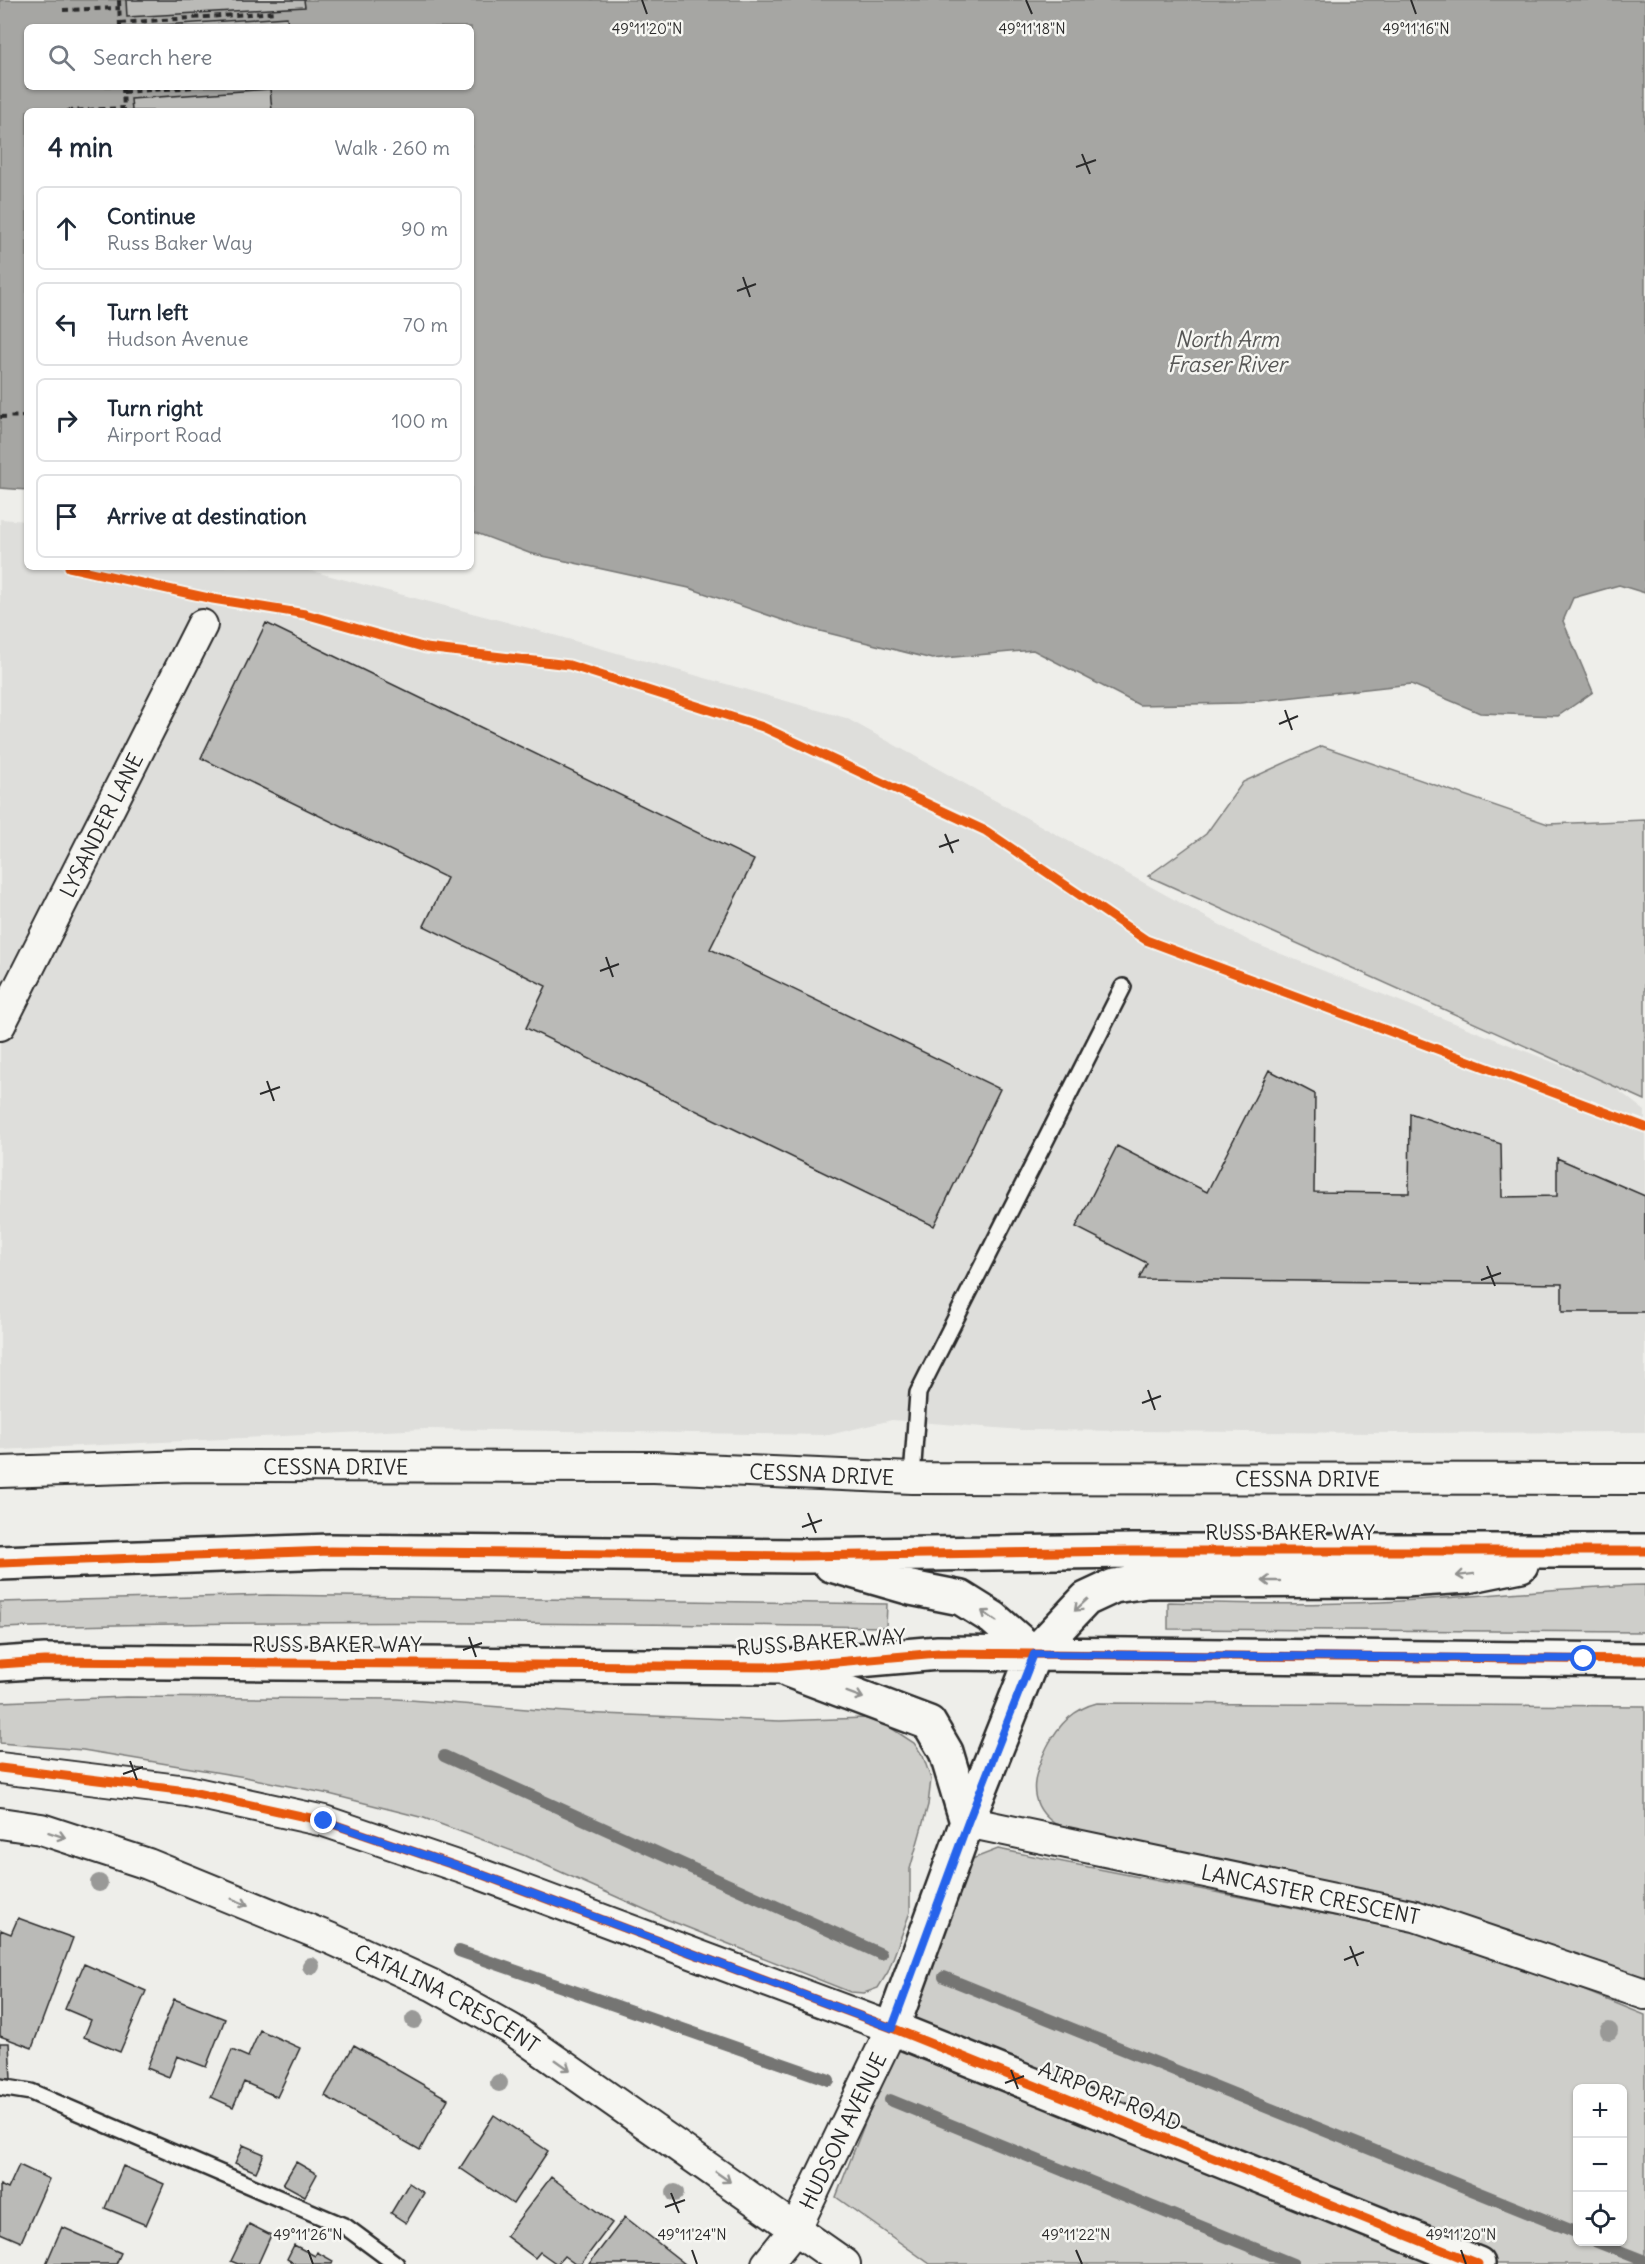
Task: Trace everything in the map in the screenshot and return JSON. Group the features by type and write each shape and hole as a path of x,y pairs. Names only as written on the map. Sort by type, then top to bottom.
{"main road":[{"name":"RUSS BAKER WAY","path":"0,1563 330,1551 801,1556 1132,1551 1645,1551"},
{"path":"801,1556 911,1588 961,1598 993,1618 1034,1654 1086,1599 1114,1586 1147,1581 1405,1580 1467,1576 1584,1552"},
{"name":"RUSS BAKER WAY","path":"0,1664 45,1661 139,1661 780,1667 938,1653 1645,1660"},
{"name":"HUDSON AVENUE","path":"892,2028 968,1822 1034,1654"},
{"path":"780,1667 929,1723 946,1752 968,1822"},
{"name":"AIRPORT ROAD","path":"892,2028 1478,2264"}],"street":[{"name":"LYSANDER LANE","path":"0,1025 202,625"},
{"name":"CESSNA DRIVE","path":"0,1472 191,1466 642,1467 912,1478 1645,1479"},
{"name":"AIRPORT ROAD","path":"0,1768 188,1791 324,1821 480,1874 892,2028"},
{"name":"LANCASTER CRESCENT","path":"968,1822 1415,1916 1645,1994"},
{"name":"CATALINA CRESCENT","path":"0,1823 41,1829 148,1864 334,1940 432,1985 511,2029 845,2264"},
{"name":"HUDSON AVENUE","path":"767,2264 796,2228 892,2028"}],"lane":[{"path":"912,1478 918,1393 1124,987"},
{"path":"0,2087 31,2092 346,2227 396,2264"}],"path":[{"path":"119,0 120,24"},
{"path":"63,10 120,8"},
{"path":"132,24 278,12"},
{"path":"123,90 124,108"},
{"path":"0,417 24,416"}],"shaded area":[{"path":"0,519 24,521 24,570 307,570 529,628 846,718 1251,942 1613,1086 1645,1111 1645,1432 1377,1433 1022,1430 892,1420 829,1435 426,1429 0,1450"},
{"path":"1322,746 1548,824 1645,820 1645,1100 1148,876 1206,834 1243,782"},
{"path":"1645,1585 1645,1632 1168,1629 1168,1602 1329,1604"},
{"path":"268,1595 887,1604 886,1627 554,1623 221,1623 0,1628 0,1602"},
{"path":"126,1697 397,1699 579,1713 780,1721 864,1718 885,1724 914,1743 923,1756 931,1779 928,1805 910,1869 910,1912 888,1972 878,1988 864,1993 850,1992 666,1919 523,1855 424,1818 329,1794 245,1777 83,1750 0,1743 0,1702"},
{"path":"1097,1703 1645,1706 1645,1978 1528,1938 1411,1904 1293,1875 1090,1837 1060,1827 1042,1812 1037,1803 1036,1775 1051,1739 1061,1725 1081,1709"},
{"path":"998,1849 1421,1933 1553,1978 1645,2015 1645,2264 930,2264 836,2197 967,1861"}],"water":[{"name":"North Arm Fraser River","path":"0,0 1645,0 1645,593 1619,585 1573,598 1563,621 1593,692 1558,716 1480,713 1411,684 1240,703 1139,705 1033,650 932,659 800,626 689,588 529,553 474,532 474,108 24,108 24,490 0,488"}],"building":[{"path":"126,0 304,0 305,7 127,17"},
{"path":"287,17 288,24 181,24"},
{"path":"270,90 272,108 132,108 131,99"},
{"path":"266,623 754,860 710,949 1000,1089 934,1226 526,1028 546,986 424,926 447,878 201,758"},
{"path":"1269,1070 1315,1094 1314,1192 1409,1193 1410,1113 1501,1144 1502,1197 1557,1196 1557,1158 1645,1196 1645,1312 1562,1312 1562,1284 1139,1279 1147,1263 1076,1227 1117,1146 1207,1192"},
{"path":"18,1918 73,1938 32,2048 0,2036 0,1934 1,1930 11,1934"},
{"path":"84,1964 146,1991 120,2052 84,2037 91,2020 65,2009"},
{"path":"174,1999 225,2019 206,2067 177,2056 169,2077 147,2068"},
{"path":"260,2030 300,2048 277,2097 244,2082 233,2107 211,2097 232,2050 248,2057"},
{"path":"0,2043 9,2043 11,2079 0,2079"},
{"path":"354,2045 448,2099 420,2150 325,2096"},
{"path":"494,2115 548,2151 513,2204 460,2168"},
{"path":"243,2145 264,2154 256,2172 235,2163"},
{"path":"296,2162 317,2174 305,2196 283,2184"},
{"path":"19,2165 49,2179 21,2242 0,2233 0,2185 8,2189"},
{"path":"123,2166 164,2184 146,2225 105,2208"},
{"path":"551,2177 612,2223 581,2264 575,2264 564,2256 557,2264 540,2252 535,2258 506,2236"},
{"path":"409,2183 424,2193 406,2223 391,2213"},
{"path":"625,2217 685,2264 589,2264"},
{"path":"249,2224 271,2235 258,2264 238,2264 231,2261"},
{"path":"62,2227 121,2253 116,2264 46,2264"},
{"path":"294,2245 315,2256 317,2252 333,2261 332,2264 295,2264 287,2259"}],"waterway":[{"path":"444,1756 881,1954"},
{"path":"459,1951 829,2080"},
{"path":"944,1977 1573,2231"},
{"path":"890,2100 1293,2264"},
{"path":"1607,2246 1645,2261"}],"cycle path":[{"path":"82,570 213,599 305,614 426,648 569,665 763,727 986,831 1146,940 1645,1127"},
{"path":"0,1563 330,1551 801,1556 1132,1551 1645,1551"},
{"path":"0,1664 45,1661 780,1667 938,1653 1645,1660"},
{"path":"0,1768 187,1791 324,1821 480,1874 892,2028 1478,2264"}],"route":[{"path":"324,1821 480,1874 892,2028 968,1822 1034,1654 1584,1659"}]}
